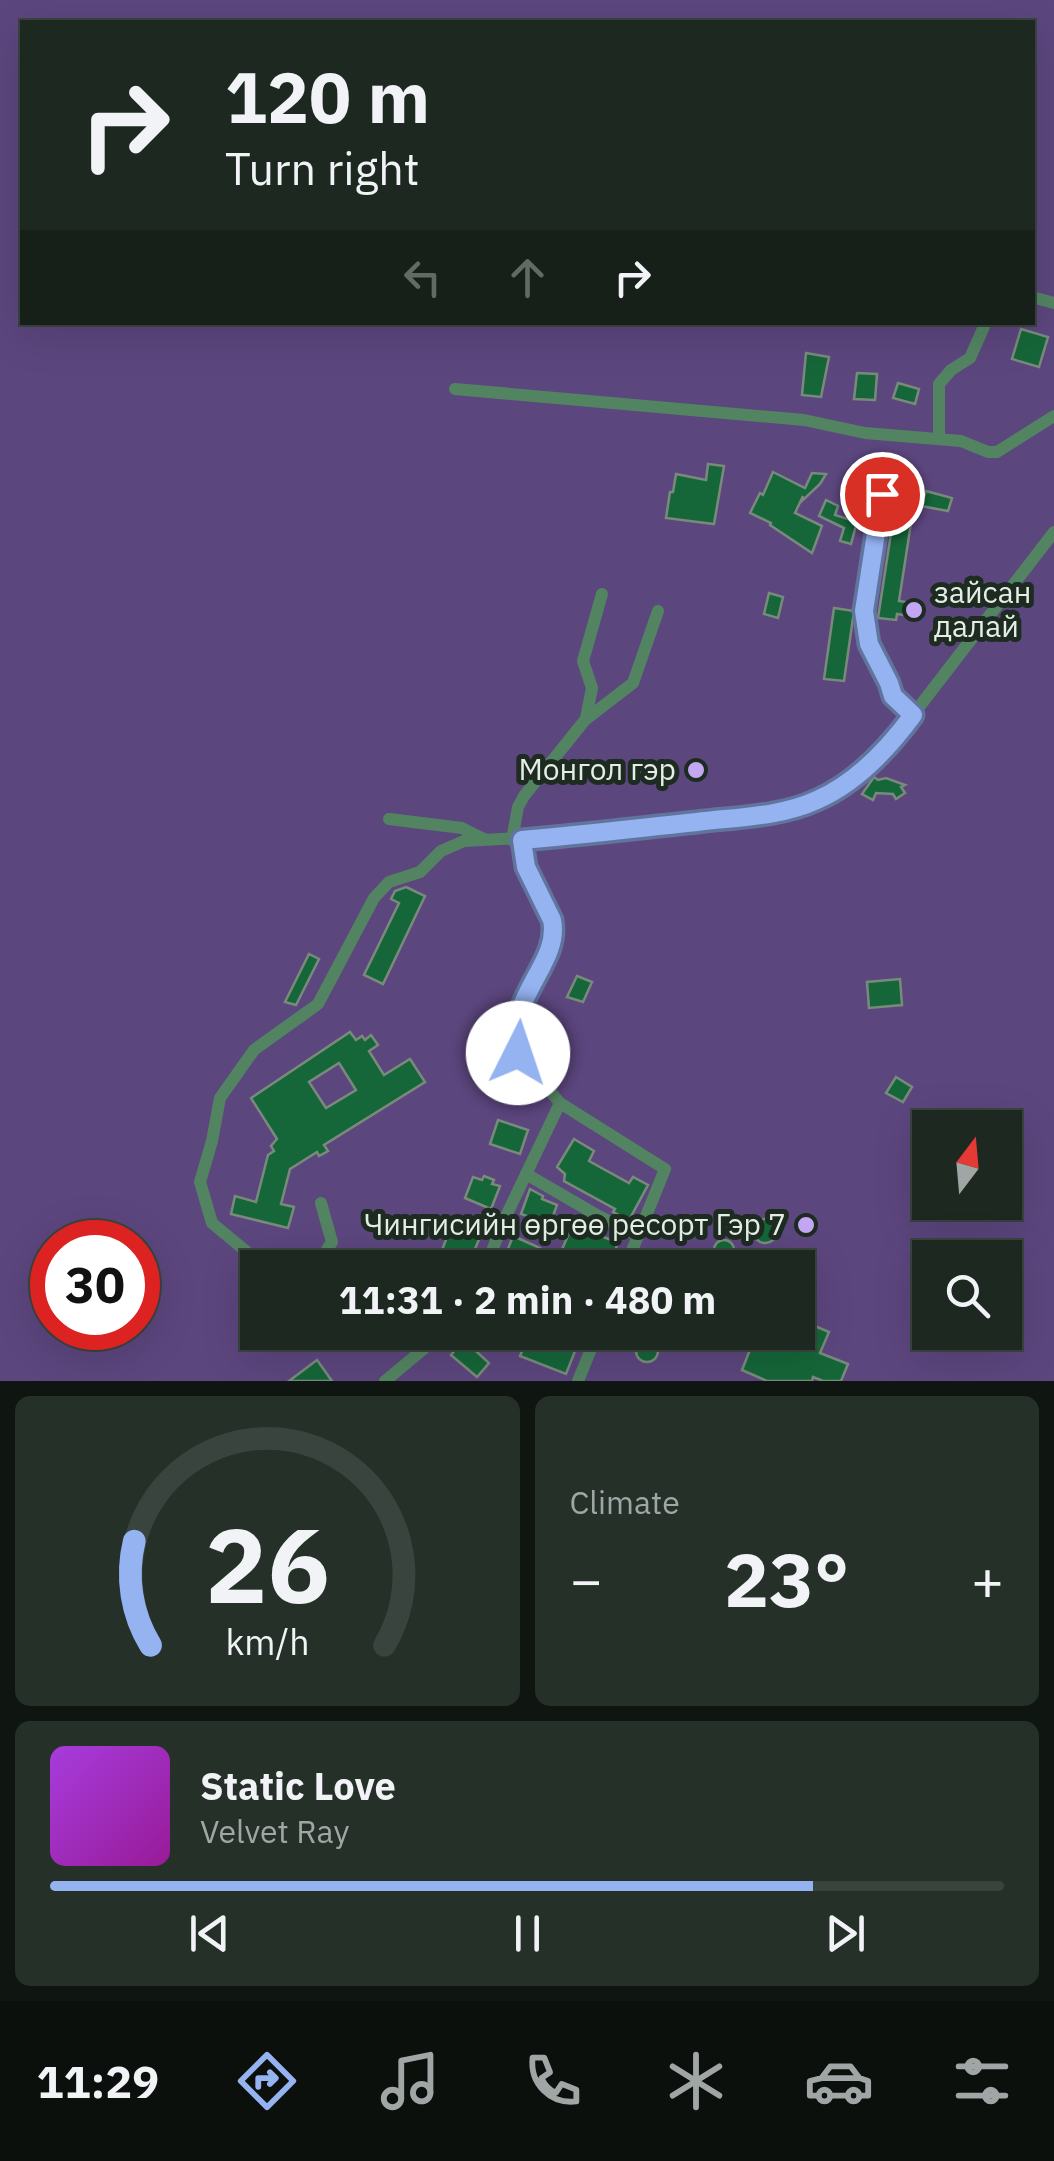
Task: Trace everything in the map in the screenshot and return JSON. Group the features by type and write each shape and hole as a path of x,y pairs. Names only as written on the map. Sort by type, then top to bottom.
{"street":[{"path":"939,438 938,384 970,358 985,325"},
{"path":"455,389 804,420 865,433 961,441 988,452 996,452 1054,416"},
{"path":"882,494 864,611 869,644 893,696 911,718"},
{"path":"244,1250 212,1223 200,1182 220,1098 254,1050 318,1004 374,898 389,882 420,872 442,851 464,841 517,840 751,816 798,807 830,793 873,762 911,718 1054,532"},
{"path":"586,720 592,688 584,661 602,594"},
{"path":"632,1250 665,1168 560,1103 518,1053 518,1012 546,956 554,928 517,840 518,808 586,720 633,683 658,611"},
{"path":"390,819 462,828 486,840"},
{"path":"494,1250 560,1103"},
{"path":"526,1174 638,1236"},
{"path":"322,1203 332,1242 327,1250"},
{"path":"385,1381 422,1350"},
{"path":"578,1381 591,1350"}],"shaded area":[{"path":"0,0 1054,0 1054,1381 0,1381"}],"building":[{"path":"1021,329 1048,337 1039,367 1012,359"},
{"path":"806,353 829,357 821,397 802,395"},
{"path":"857,373 877,374 875,400 854,399"},
{"path":"898,383 919,389 915,404 893,398"},
{"path":"708,464 724,466 714,524 666,518 676,474 706,480"},
{"path":"773,472 805,488 812,473 826,474 802,501 803,496 795,513 822,526 812,553 750,513"},
{"path":"926,491 952,498 948,511 921,506"},
{"path":"826,500 838,506 835,515 857,522 851,544 840,541 844,528 819,516"},
{"path":"895,507 913,510 899,601 906,602 904,615 897,614 896,620 878,618"},
{"path":"769,593 783,597 778,618 764,614"},
{"path":"834,608 854,611 844,681 824,679"},
{"path":"874,777 905,785 901,787 905,793 896,799 893,794 876,793 873,800 862,794"},
{"path":"406,887 425,896 383,984 364,975 399,903 391,899 395,891"},
{"path":"309,954 319,959 296,1005 285,1002"},
{"path":"577,976 592,982 583,1002 567,997"},
{"path":"900,979 902,1005 869,1008 867,982"},
{"path":"350,1032 356,1040 371,1035 378,1045 369,1051 384,1075 410,1059 425,1082 324,1145 328,1151 319,1156 317,1152 290,1169 281,1204 294,1207 288,1228 231,1214 235,1196 256,1202 268,1155 274,1151 271,1146 277,1139 251,1098","holes":["339,1063 356,1090 326,1108 309,1082"]},
{"path":"896,1077 912,1087 903,1102 886,1093"},
{"path":"498,1120 528,1130 520,1154 490,1144"},
{"path":"574,1139 594,1151 589,1161 629,1183 633,1177 648,1185 629,1220 564,1181 565,1174 557,1167"},
{"path":"484,1176 500,1186 491,1209 465,1198 473,1177 482,1180"},
{"path":"530,1189 557,1205 550,1224 521,1214"},
{"path":"765,1219 777,1231 765,1243 753,1231"},
{"path":"573,1224 618,1243 615,1250 562,1250"},
{"path":"451,1227 480,1237 475,1250 442,1250"},
{"path":"513,1236 540,1248 539,1250 508,1250"},
{"path":"724,1240 734,1250 714,1250"},
{"path":"815,1326 829,1332 820,1353 848,1364 841,1381 813,1377 812,1381 767,1381 742,1370 750,1350 815,1350"},
{"path":"455,1350 479,1350 489,1363 477,1377 451,1355"},
{"path":"522,1350 575,1350 566,1374 520,1356"},
{"path":"636,1350 658,1350 651,1362 643,1362 636,1355"},
{"path":"317,1360 332,1381 289,1381"}],"place":[{"name":"зайсан далай","path":"914,610"},
{"name":"Монгол гэр","path":"696,770"},
{"name":"Чингисийн өргөө ресорт Гэр 7","path":"806,1225"}],"route":[{"path":"518,1053 518,1012 546,956 554,928 526,867 522,840 751,816 798,807 818,800 857,775 913,715 893,696 869,644 864,611 882,494"}]}
